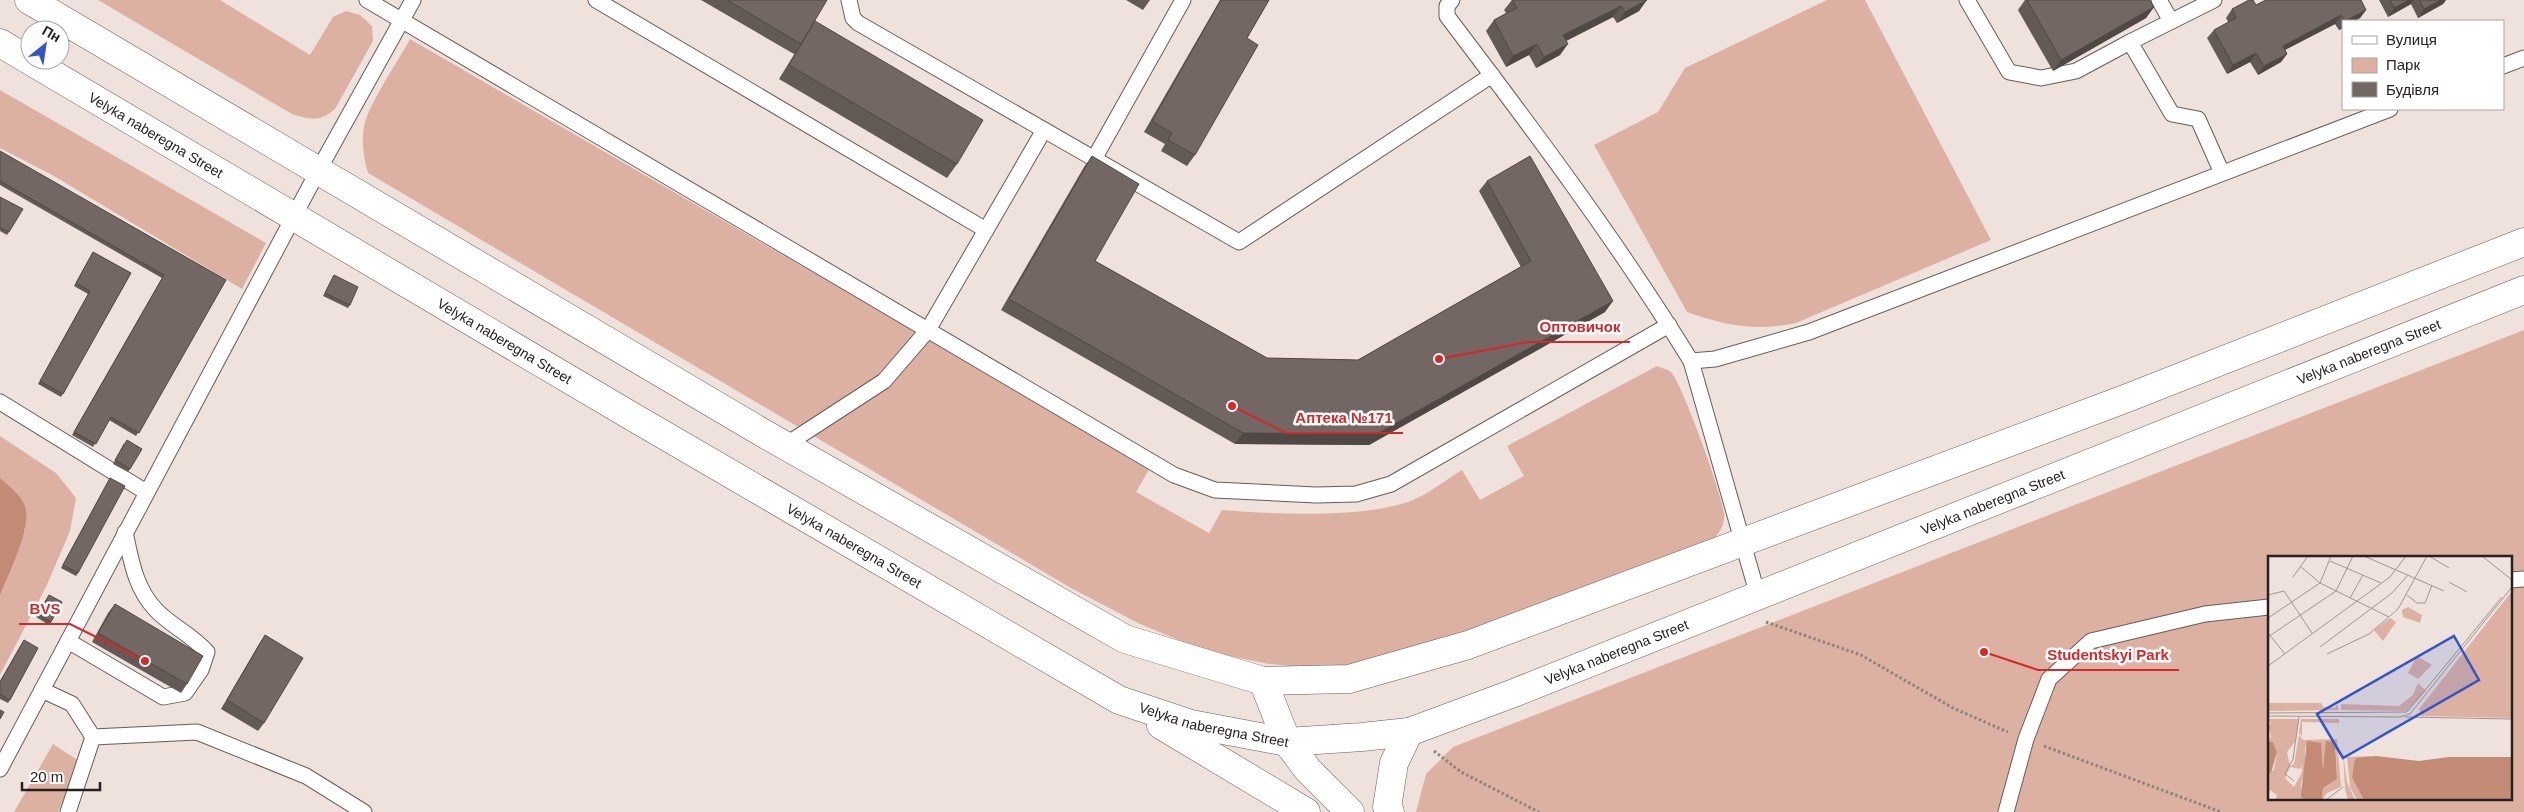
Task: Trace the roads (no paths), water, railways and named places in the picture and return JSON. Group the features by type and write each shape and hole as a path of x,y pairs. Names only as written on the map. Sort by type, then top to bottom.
{"street":[{"path":"29,0 784,446 1125,639 1263,681 1350,679 1468,645 2122,400 2524,242"},
{"name":"Velyka naberegna Street","path":"0,43 1119,700 1191,724 1287,742 1409,732 1514,694 2524,290"},
{"path":"1263,681 1287,742 1308,770 1350,812"},
{"path":"1119,700 1306,812"},
{"path":"1390,812 1388,807 1394,763 1409,732"}],"lane":[{"path":"367,0 1174,475 1215,490 1316,495 1356,494 1390,484 1669,326"},
{"path":"0,769 318,171 413,0"},
{"path":"596,0 986,230"},
{"path":"849,0 853,18 858,23 1239,242 1492,75"},
{"path":"1094,158 1184,0"},
{"path":"1452,0 1447,6 1447,16 1530,125 1669,326 1691,361 1758,596"},
{"path":"1967,0 2009,72 2041,78 2076,71 2214,0"},
{"path":"2159,0 2171,21"},
{"path":"2130,42 2172,114 2198,119 2222,173"},
{"path":"2504,66 2524,58"},
{"path":"1691,361 1715,360 1809,332 2387,110"},
{"path":"784,446 884,381 928,330 1044,130"},
{"path":"0,402 146,492"},
{"path":"68,641 163,696 185,693 201,670 207,652 194,638 156,610 135,578 125,532"},
{"path":"2006,812 2026,739 2049,679 2092,641 2205,614 2268,607"},
{"path":"42,690 72,704 93,737"},
{"path":"93,737 197,732 306,776 364,812"},
{"path":"68,812 93,737"}],"place":[{"name":"Оптовичок","path":"1439,359"},
{"name":"Аптека №171","path":"1232,406"},
{"name":"Studentskyi Park","path":"1984,652"},
{"name":"BVS","path":"145,661"}]}
